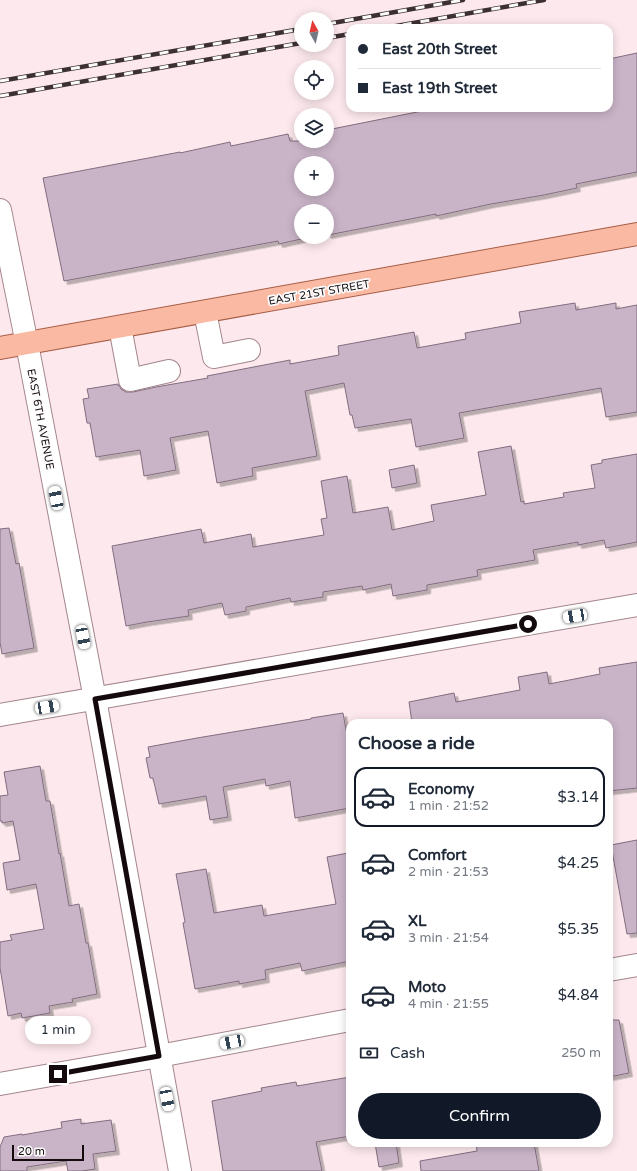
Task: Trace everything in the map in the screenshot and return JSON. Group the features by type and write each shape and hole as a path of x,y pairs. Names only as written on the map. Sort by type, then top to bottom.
{"main road":[{"name":"EAST 21ST STREET","path":"0,348 637,234"}],"street":[{"name":"EAST 6TH AVENUE","path":"0,210 95,699 180,1171"},
{"path":"205,312 214,357 249,350"},
{"path":"120,327 130,380 169,371"},
{"path":"0,715 637,605"},
{"path":"613,969 637,965"},
{"path":"0,1084 346,1021"}],"building":[{"path":"637,53 637,172 576,184 577,188 544,195 334,234 334,204 294,204 294,241 279,244 278,241 64,281 43,178 180,153 230,142 231,146 288,134 290,141 294,141 294,148 334,148 334,129 417,112 613,112 613,58"},
{"path":"575,303 576,310 616,303 616,309 637,305 637,412 606,417 601,388 459,413 464,438 416,447 411,419 355,428 352,415 350,415 344,383 305,391 317,456 252,468 253,476 217,483 208,431 170,438 176,470 144,476 140,450 96,457 90,423 87,423 83,399 89,398 87,389 118,384 121,389 126,392 133,392 208,378 207,376 290,360 290,364 339,355 338,346 414,332 417,348 466,339 465,333 521,323 519,312"},
{"path":"511,446 521,502 524,501 524,504 564,497 563,493 595,488 591,465 602,463 602,460 637,454 637,542 606,548 604,540 578,545 578,542 533,550 535,560 477,570 478,576 427,585 427,590 393,596 391,584 363,590 362,586 323,592 323,597 291,602 290,598 246,607 246,611 225,615 222,603 188,610 189,616 126,626 112,546 201,529 204,543 251,534 253,547 324,535 321,519 327,518 321,481 347,476 353,513 388,507 392,530 434,521 431,505 486,495 478,452"},
{"path":"414,465 417,483 392,488 389,470"},
{"path":"9,528 16,564 19,563 34,648 2,654 0,642 0,529"},
{"path":"637,662 637,788 613,791 613,719 411,719 409,702 454,693 456,702 520,690 518,677 547,672 549,684 600,674 599,668"},
{"path":"343,713 346,730 346,809 295,818 290,781 266,786 265,779 223,787 228,817 210,820 206,796 159,804 153,778 150,778 146,758 150,757 148,747"},
{"path":"40,766 46,801 50,801 69,906 79,904 97,994 72,999 73,1002 49,1006 50,1013 22,1018 21,1013 8,1016 0,968 0,942 12,940 10,935 44,929 36,884 7,890 3,863 20,860 13,821 2,823 2,821 0,821 0,796 8,795 4,772"},
{"path":"637,840 637,933 627,934 613,856 613,845"},
{"path":"346,853 346,962 302,971 300,963 265,970 266,979 239,984 239,981 195,989 176,874 206,869 214,913 262,905 264,916 336,904 327,857"},
{"path":"613,1020 619,1020 629,1073 613,1076"},
{"path":"346,1078 346,1137 316,1142 322,1171 223,1171 212,1101 262,1091 261,1088 296,1082 297,1086"},
{"path":"81,1119 81,1124 111,1120 116,1151 93,1154 95,1169 68,1171 66,1161 27,1167 27,1171 0,1171 0,1147 4,1137 62,1128 61,1122"},
{"path":"376,1147 397,1147 399,1163 379,1167"},
{"path":"476,1147 535,1147 539,1171 421,1171 420,1161 477,1151"}],"railway":[{"path":"334,23 463,0"},
{"path":"408,24 544,0"},
{"path":"0,81 294,30"},
{"path":"334,37 346,35"},
{"path":"0,96 294,44"}],"route":[{"path":"58,1074 159,1056 95,699 528,624"}]}
